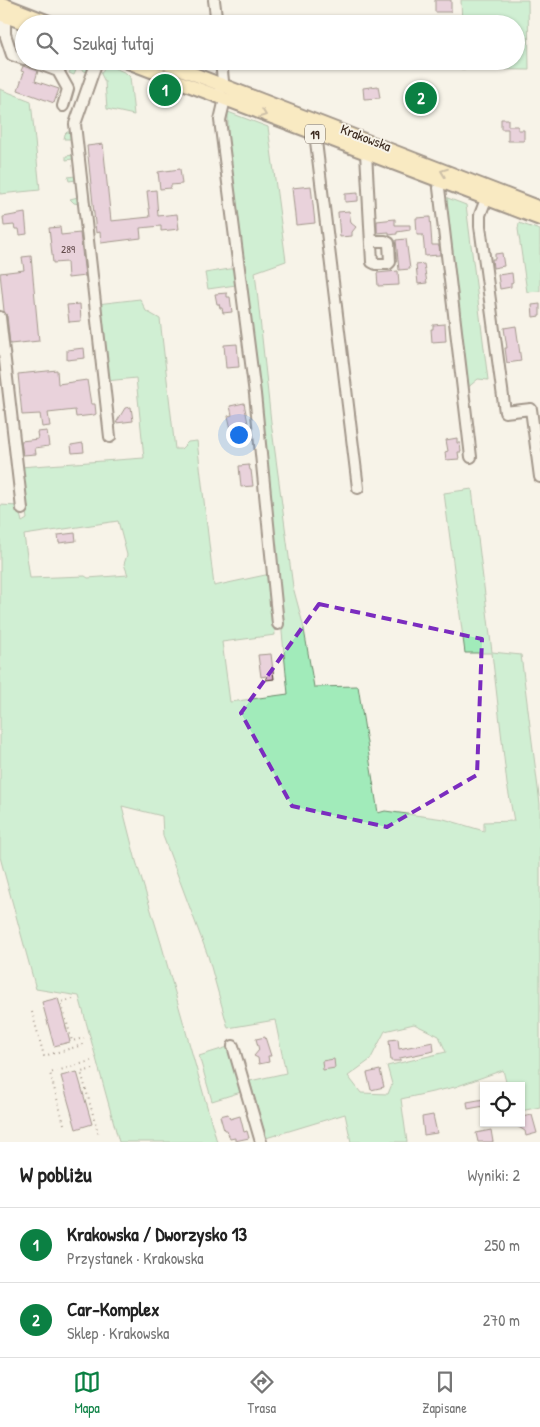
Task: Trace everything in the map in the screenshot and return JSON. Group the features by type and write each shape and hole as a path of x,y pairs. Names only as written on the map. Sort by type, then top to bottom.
{"main road":[{"path":"0,3 21,15"},
{"name":"Krakowska","path":"151,70 540,208"},
{"name":"Krakowska","path":"177,70 221,94 315,133 540,219"}],"street":[{"path":"214,0 216,15"},
{"path":"3,15 5,34 12,55 15,56"},
{"path":"94,70 75,124 110,437"},
{"path":"222,70 223,81 220,120 255,394 278,624"},
{"path":"58,71 68,89 63,106"},
{"path":"315,133 358,488"},
{"path":"366,153 371,241"},
{"path":"441,181 439,188 471,457"},
{"path":"486,199 480,215 480,226 505,412 531,410 540,477"},
{"path":"0,317 22,508"},
{"path":"233,1046 261,1142"}],"path":[{"path":"73,999 61,1002 63,1010 72,1041 84,1038"},
{"path":"32,1012 44,1056 86,1044"},
{"path":"64,1124 50,1073 91,1061"},
{"path":"93,1069 81,1072 99,1136"}],"highlighted area":[{"path":"319,604 482,639 477,775 387,827 292,806 241,713"}],"green space":[{"path":"461,0 528,0 529,70 525,70 525,15 462,15"},
{"path":"70,70 76,70 74,75 69,73"},
{"path":"103,70 119,70 130,77 134,115 107,109 105,82 101,74"},
{"path":"0,89 31,101 40,190 0,194"},
{"path":"228,112 268,127 286,261 255,272 271,422 293,587 303,624 314,687 358,686 378,813 385,811 444,819 484,831 484,822 514,821 507,784 492,653 465,653 444,493 472,489 492,652 521,655 540,804 540,1107 525,1110 525,1082 506,1082 503,1070 455,1087 401,1099 407,1142 351,1142 345,1114 266,1138 250,1081 286,1073 275,1020 228,1028 208,956 163,836 162,816 122,806 217,1142 119,1142 79,996 36,989 0,857 0,505 18,506 22,522 27,519 20,467 144,458 136,378 106,381 97,304 140,299 146,311 160,319 175,449 181,449 188,442 197,441 214,586 270,574 275,635 222,642 230,702 288,694 270,508 228,139","holes":["118,521 127,555 124,564 128,575 88,578 85,576 30,578 24,535","414,1024 439,1036 446,1052 387,1066 392,1084 388,1094 361,1093 348,1076 370,1060 385,1031"]},
{"path":"67,132 71,132 79,204 74,203 70,199 78,197 76,180 69,181 68,177 75,176 73,159 66,160 66,156 73,155 71,139 64,139"},
{"path":"445,197 466,205 488,380 478,379 466,389 454,304"},
{"path":"519,223 540,230 540,291 527,292 518,229"},
{"path":"236,268 236,285 208,289 205,273"},
{"path":"228,1047 241,1092 212,1101 199,1056"}],"building":[{"path":"435,0 451,0 451,12 435,12"},
{"path":"21,71 38,71 35,81 59,89 54,103 18,90 24,72"},
{"path":"378,86 380,98 364,99 363,88"},
{"path":"501,119 508,119 508,126 518,126 518,130 524,130 524,141 508,141 508,129 501,129"},
{"path":"103,144 111,221 150,217 147,191 156,190 158,216 177,214 179,229 161,231 161,226 140,228 141,238 101,243 100,232 96,233 87,146"},
{"path":"180,169 182,184 160,189 158,172"},
{"path":"311,186 315,223 296,225 292,188"},
{"path":"358,193 358,201 345,202 345,194"},
{"path":"349,211 351,223 356,227 352,232 352,236 340,237 338,212"},
{"path":"25,213 27,234 20,235 19,229 15,229 14,225 4,226 3,217"},
{"path":"430,217 432,245 439,245 440,255 425,256 423,235 417,235 416,218"},
{"path":"395,219 395,225 410,225 410,230 389,235 389,232 377,233 377,221"},
{"path":"60,227 61,235 80,233 85,276 68,278 67,262 53,263 49,228"},
{"path":"406,239 410,269 399,270 396,240"},
{"path":"502,253 504,266 493,268 492,259 495,259 495,254"},
{"path":"31,256 39,341 10,344 0,273 24,270 22,257"},
{"path":"424,264 427,283 418,284 416,265"},
{"path":"398,271 399,285 378,286 377,273"},
{"path":"512,273 513,282 511,287 500,289 498,275"},
{"path":"227,293 227,297 230,297 232,312 223,313 222,308 217,304 215,294"},
{"path":"80,304 81,321 69,322 67,305"},
{"path":"540,304 540,316 533,317 532,305"},
{"path":"445,324 446,341 432,342 431,329 433,329 433,325"},
{"path":"516,326 521,361 507,363 504,328"},
{"path":"237,344 239,367 226,368 224,345"},
{"path":"84,348 85,358 67,360 67,350"},
{"path":"57,370 58,384 87,380 91,404 95,404 96,414 76,417 75,410 48,413 50,426 42,427 40,414 22,415 18,374"},
{"path":"244,403 248,423 246,427 231,429 228,416 232,415 230,406"},
{"path":"131,407 133,421 116,423 125,408"},
{"path":"47,431 49,446 35,448 36,454 23,455 21,441 38,439 37,432"},
{"path":"457,438 457,443 460,443 461,452 458,452 459,459 446,460 445,452 448,451 446,440"},
{"path":"83,443 84,452 72,453 71,445"},
{"path":"249,465 253,486 241,487 239,466"},
{"path":"75,533 76,541 59,543 58,535"},
{"path":"271,654 274,679 266,680 266,676 261,677 258,655"},
{"path":"58,998 70,1042 54,1046 42,1002"},
{"path":"265,1037 271,1056 268,1056 269,1062 259,1064 258,1058 254,1056 259,1050 256,1039"},
{"path":"398,1039 399,1049 433,1042 434,1051 400,1058 400,1061 391,1061 389,1040"},
{"path":"334,1059 335,1068 323,1070 322,1061"},
{"path":"380,1070 384,1087 371,1090 367,1073"},
{"path":"77,1072 92,1124 76,1129 61,1076"},
{"path":"480,1100 480,1107 468,1109 467,1102"},
{"path":"228,1114 230,1119 240,1116 244,1132 247,1131 249,1138 235,1141 235,1138 230,1139 227,1130 224,1130 220,1116"},
{"path":"433,1115 437,1133 424,1135 422,1117"},
{"path":"532,1115 537,1133 526,1136 525,1131 518,1127 525,1127 525,1116"},
{"path":"491,1130 493,1142 478,1142 476,1133"}],"place":[{"name":"Krakowska / Dworzysko 13","path":"165,90"},
{"name":"Car-Komplex","path":"421,98"}]}
